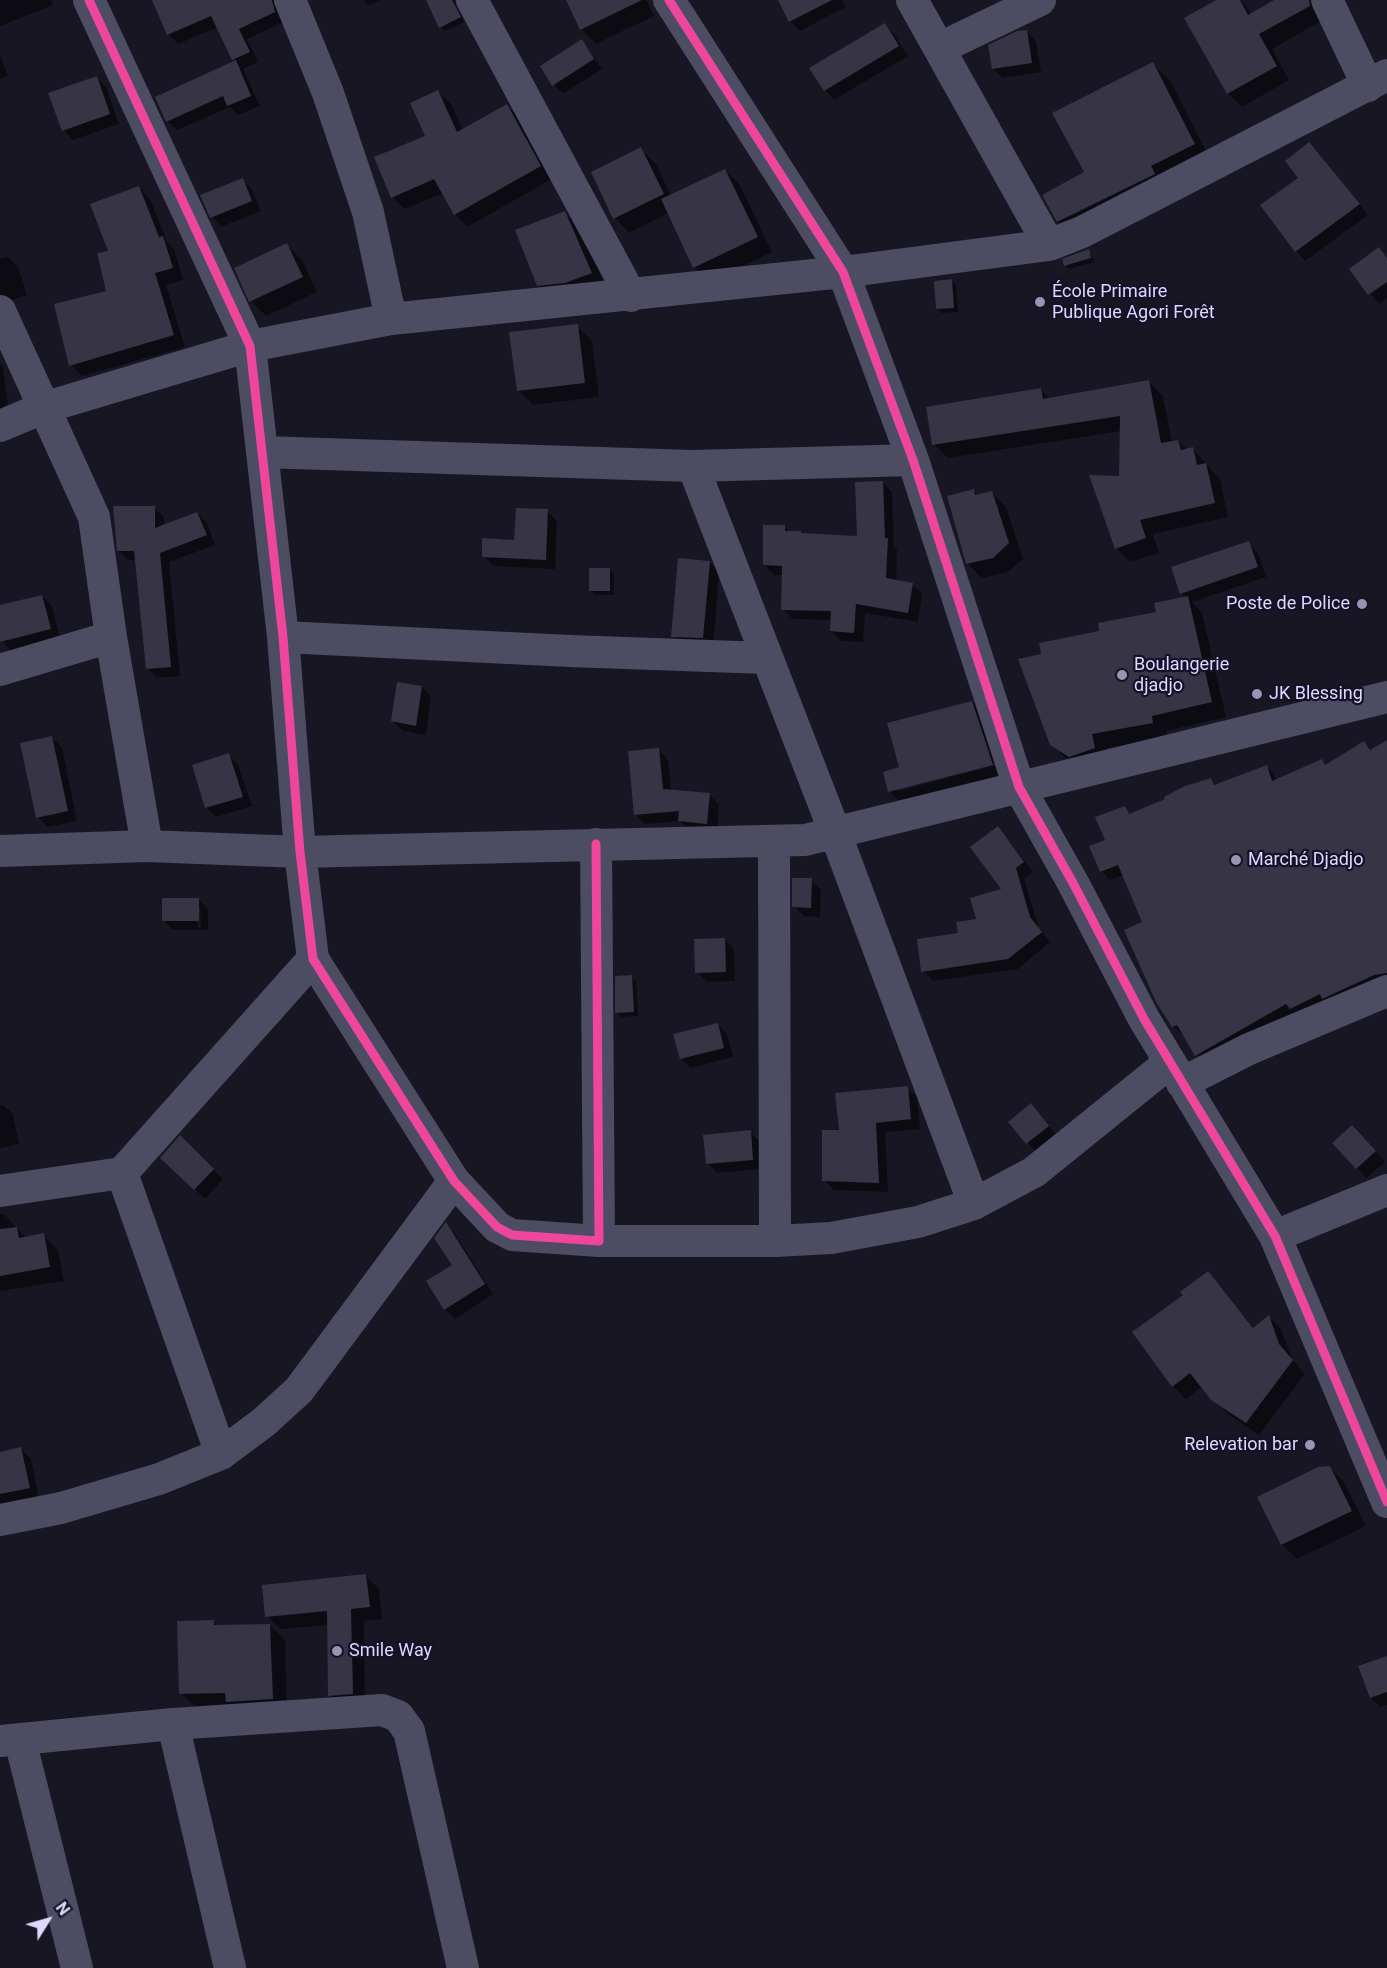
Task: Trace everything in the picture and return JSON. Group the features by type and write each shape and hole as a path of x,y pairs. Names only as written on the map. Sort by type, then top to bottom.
{"street":[{"path":"89,0 250,346 283,637 300,852 312,959 454,1180 497,1227 512,1235 599,1241 775,1241 831,1238 907,1224 974,1204 1034,1172 1175,1073 1249,1049 1387,991"},
{"path":"290,0 328,93 368,212 391,319"},
{"path":"472,0 631,296"},
{"path":"669,0 843,272 913,460 1019,787 1175,1073 1275,1236 1377,1448 1387,1502"},
{"path":"912,0 1049,245"},
{"path":"940,48 1040,0"},
{"path":"0,426 43,408 250,346 391,319 631,296 843,272 1049,245 1082,232 1378,80 1327,0"},
{"path":"0,310 94,517 111,637 147,846"},
{"path":"263,452 693,466 913,460"},
{"path":"693,466 765,658 836,834 974,1204"},
{"path":"0,670 111,637"},
{"path":"283,637 765,658"},
{"path":"0,851 147,846 300,852 596,844 774,843 836,834 1387,697"},
{"path":"774,843 775,1241"},
{"path":"596,844 599,1241"},
{"path":"0,1191 122,1173 312,959"},
{"path":"122,1173 221,1454"},
{"path":"0,1520 61,1508 148,1482 221,1454 264,1422 299,1390 454,1180"},
{"path":"1275,1236 1387,1191"},
{"path":"77,1968 10,1740 173,1724 382,1710 398,1716 409,1731 463,1968"},
{"path":"173,1724 230,1968"}],"building":[{"path":"152,0 272,0 275,12 239,29 250,52 232,60 211,16 167,35"},
{"path":"426,0 452,0 461,17 439,28"},
{"path":"566,0 642,0 580,30"},
{"path":"778,0 832,0 789,22"},
{"path":"1216,0 1240,0 1248,15 1274,0 1309,0 1310,6 1259,34 1277,66 1227,94 1184,18"},
{"path":"885,23 899,46 824,91 809,68"},
{"path":"1027,30 1032,63 992,69 988,45 1017,31"},
{"path":"582,39 594,59 552,86 540,66"},
{"path":"236,60 251,96 227,106 223,96 166,122 155,97"},
{"path":"1153,62 1195,144 1151,166 1155,174 1057,222 1042,195 1084,172 1052,113"},
{"path":"97,76 110,114 62,131 48,93"},
{"path":"438,90 457,132 507,104 541,166 454,215 434,179 391,198 374,157 425,136 410,103"},
{"path":"1309,142 1360,204 1295,252 1260,205 1298,178 1285,161"},
{"path":"641,147 664,194 613,219 591,172"},
{"path":"725,169 758,237 693,268 661,199"},
{"path":"243,178 252,201 210,218 200,195"},
{"path":"139,186 159,237 163,236 173,268 155,273 174,335 69,366 54,304 106,291 97,253 108,251 90,204"},
{"path":"565,211 592,273 565,283 537,286 515,230"},
{"path":"287,243 303,277 249,302 234,268"},
{"path":"1379,247 1387,258 1387,282 1368,295 1349,269"},
{"path":"1089,249 1091,258 1064,266 1062,259"},
{"path":"952,279 954,308 936,309 934,281"},
{"path":"578,324 585,383 517,391 509,332"},
{"path":"1149,380 1161,443 1178,440 1181,450 1193,447 1197,465 1206,463 1215,503 1140,520 1146,538 1115,549 1089,475 1119,476 1120,416 932,445 926,407 1041,388 1043,399"},
{"path":"883,481 885,538 888,538 886,578 913,583 908,613 856,604 854,633 830,631 831,611 781,610 782,566 763,565 763,525 785,525 785,531 801,531 801,533 857,536 855,482"},
{"path":"974,489 975,495 992,491 1009,543 993,558 966,564 947,496"},
{"path":"113,506 155,506 155,528 197,512 207,535 160,553 171,667 146,669 134,551 117,551"},
{"path":"516,508 548,509 546,560 482,557 482,538 514,540"},
{"path":"1249,541 1258,567 1180,594 1171,567"},
{"path":"678,558 710,561 703,638 671,637"},
{"path":"589,568 610,568 610,591 589,591"},
{"path":"42,595 51,629 0,642 0,605"},
{"path":"1188,596 1212,702 1152,716 1153,723 1092,734 1095,748 1069,757 1050,745 1018,659 1041,654 1039,643 1099,631 1098,623 1156,612 1154,603"},
{"path":"397,682 422,686 416,726 391,721"},
{"path":"972,701 993,765 888,792 883,772 899,767 887,723"},
{"path":"52,736 68,811 36,818 20,743"},
{"name":"Marché Djadjo","path":"1387,740 1387,973 1374,975 1322,999 1320,994 1290,1009 1286,1004 1195,1056 1177,1025 1172,1027 1156,1002 1124,930 1142,922 1118,865 1100,872 1089,846 1105,840 1095,817 1125,806 1129,814 1165,799 1164,797 1185,786 1211,778 1214,785 1267,765 1272,781 1322,759 1325,765 1364,741 1370,750"},
{"path":"659,748 663,789 710,793 707,824 678,821 679,811 634,815 628,751"},
{"path":"229,753 243,797 205,808 192,765"},
{"path":"998,826 1024,862 1016,868 1030,917 1042,932 1008,959 921,972 917,939 958,933 956,922 976,919 970,898 1001,889 970,847"},
{"path":"792,878 812,878 811,908 792,907"},
{"path":"162,898 199,898 199,921 162,921"},
{"path":"725,938 726,972 695,973 694,939"},
{"path":"632,975 634,1012 615,1013 615,976"},
{"path":"718,1023 724,1048 680,1059 673,1034"},
{"path":"908,1086 911,1119 876,1123 879,1183 822,1181 822,1130 839,1130 835,1093"},
{"path":"1031,1103 1049,1126 1026,1144 1008,1122"},
{"path":"1352,1125 1376,1151 1356,1169 1332,1143"},
{"path":"751,1130 753,1160 706,1164 703,1135"},
{"path":"180,1135 214,1169 194,1190 160,1158"},
{"path":"446,1222 485,1284 444,1310 426,1281 452,1265 434,1238"},
{"path":"17,1227 19,1238 44,1233 50,1267 0,1276 0,1229"},
{"path":"1208,1271 1253,1328 1269,1315 1279,1344 1293,1360 1246,1423 1211,1400 1190,1373 1172,1387 1132,1332 1183,1295 1180,1292"},
{"path":"21,1447 30,1488 0,1494 0,1452"},
{"path":"1330,1466 1352,1511 1281,1545 1257,1497 1318,1467"},
{"path":"366,1574 370,1607 351,1609 353,1694 328,1696 327,1611 265,1617 262,1585"},
{"path":"214,1620 214,1625 270,1624 273,1699 226,1702 225,1693 179,1694 177,1621"},
{"path":"1387,1656 1387,1692 1370,1698 1358,1666"}],"cycle path":[{"path":"89,0 250,346 283,637 300,852 313,959 454,1181 497,1227 512,1235 599,1241 596,844"},
{"path":"669,0 843,272 913,460 1019,787 1073,883 1144,1019 1275,1236 1387,1502"}],"place":[{"name":"École Primaire Publique Agori Forêt","path":"1040,302"},
{"name":"Poste de Police","path":"1362,604"},
{"name":"Boulangerie djadjo","path":"1122,675"},
{"name":"JK Blessing","path":"1257,694"},
{"name":"Marché Djadjo","path":"1236,860"},
{"name":"Relevation bar","path":"1310,1445"},
{"name":"Smile Way","path":"337,1651"}]}
